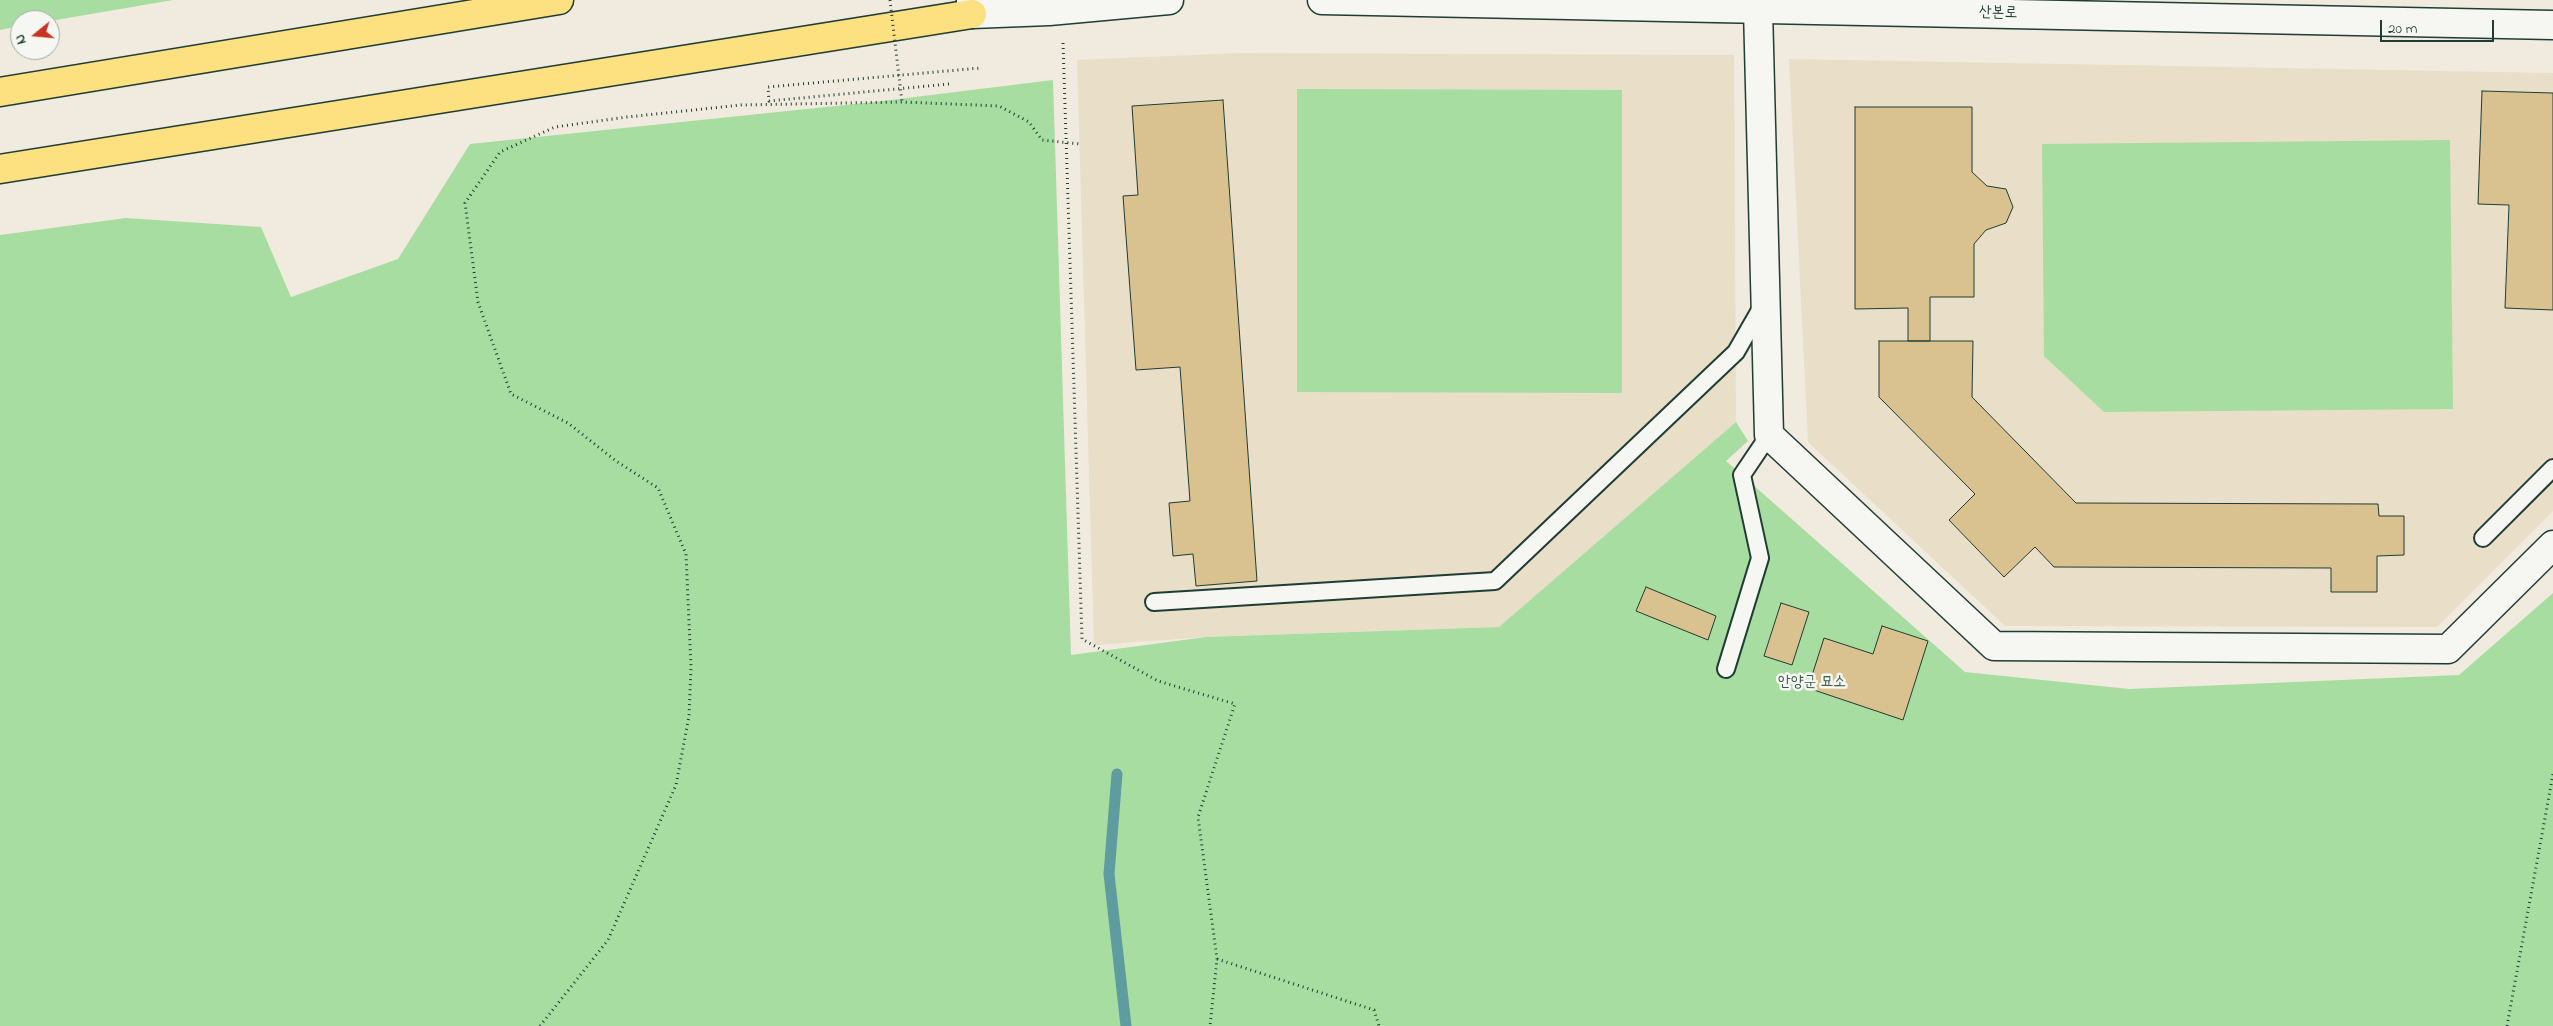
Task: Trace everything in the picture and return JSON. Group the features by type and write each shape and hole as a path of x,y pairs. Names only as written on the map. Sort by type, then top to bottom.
{"highway":[{"path":"0,92 559,0"},
{"path":"0,169 971,7"}],"street":[{"path":"971,7 1062,10 1169,0"},
{"name":"산본로","path":"1322,0 2553,25"},
{"path":"1758,9 1768,435 1994,646 2448,649 2553,545"}],"lane":[{"path":"1154,602 1495,581 1736,352 1765,300"},
{"path":"1726,669 1760,558 1742,475 1768,435"},
{"path":"2484,538 2553,468"}],"path":[{"path":"890,0 902,102"},
{"path":"1062,10 1082,639 1158,681 1235,704 1198,816 1217,959 1210,1026"},
{"path":"949,84 769,101 768,87 980,68"},
{"path":"540,1026 608,940 676,785 690,706 691,667 686,554 658,488 616,461 568,423 511,394 478,302 465,203 500,152 554,127 741,105 902,102 999,106 1028,122 1042,140 1080,144"},
{"path":"2507,1026 2553,774"},
{"path":"1217,959 1374,1010 1379,1026"}],"shaded area":[{"path":"1240,53 1734,55 1736,422 1499,627 1206,637 1094,645 1077,60"},
{"path":"1789,59 2553,73 2553,511 2437,627 2005,626 1808,442"}],"green space":[{"path":"0,0 173,0 60,19 60,10 10,10 10,28 0,30"},
{"name":"안양군 묘소","path":"1053,80 1071,655 1206,637 1499,627 1736,422 1748,441 1726,461 1965,672 2129,689 2459,675 2553,593 2553,1026 0,1026 0,235 126,218 261,227 291,297 398,259 470,144 874,102"},
{"path":"1297,89 1622,90 1622,393 1297,392"},
{"path":"2450,140 2453,409 2104,412 2044,356 2042,144"}],"building":[{"path":"2482,91 2553,93 2553,310 2505,308 2509,205 2478,204"},
{"path":"1223,100 1257,581 1196,586 1193,554 1173,556 1169,503 1190,501 1180,367 1136,370 1123,196 1138,195 1132,106"},
{"path":"1855,107 1972,107 1972,172 1987,186 2006,189 2013,207 2006,223 1986,230 1974,244 1974,297 1930,297 1930,341 1908,341 1908,308 1855,309"},
{"path":"1879,341 1973,341 1972,397 2076,503 2378,504 2379,516 2404,516 2404,555 2377,556 2377,592 2331,592 2331,568 2054,567 2035,547 2004,577 1949,520 1975,494 1879,397"},
{"path":"1646,587 1716,616 1708,640 1636,611"},
{"path":"1781,603 1809,612 1792,665 1764,656"},
{"path":"1882,626 1928,641 1903,720 1808,688 1824,638 1873,654"}],"waterway":[{"path":"1117,774 1109,874 1126,1026"}]}
